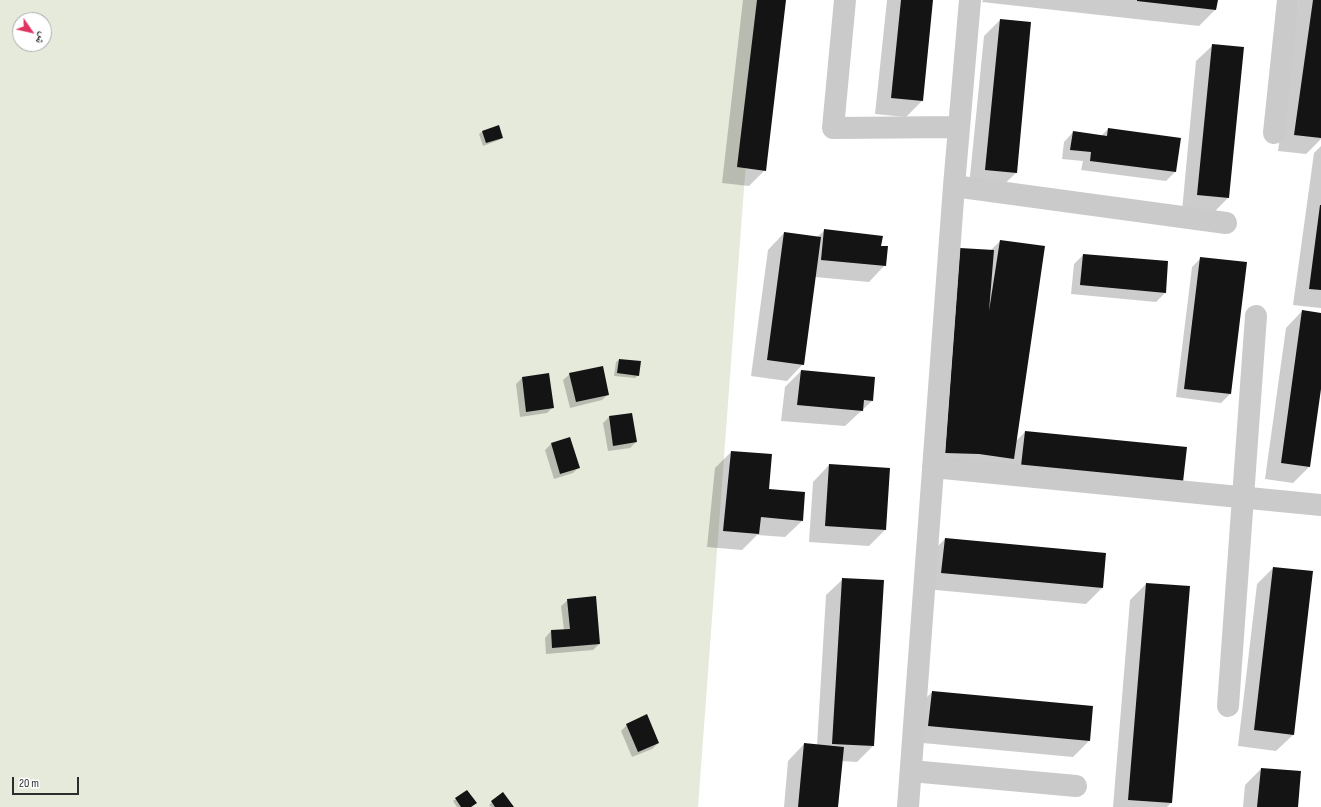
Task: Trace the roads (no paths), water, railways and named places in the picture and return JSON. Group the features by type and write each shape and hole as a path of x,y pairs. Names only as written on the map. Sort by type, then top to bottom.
{"street":[{"path":"845,0 833,128 958,127"},
{"path":"908,807 958,127 970,0"},
{"path":"1274,133 1288,0"},
{"path":"954,186 1226,223"},
{"path":"1228,706 1256,316"},
{"path":"933,467 1321,505"},
{"path":"911,771 1076,786"}]}
